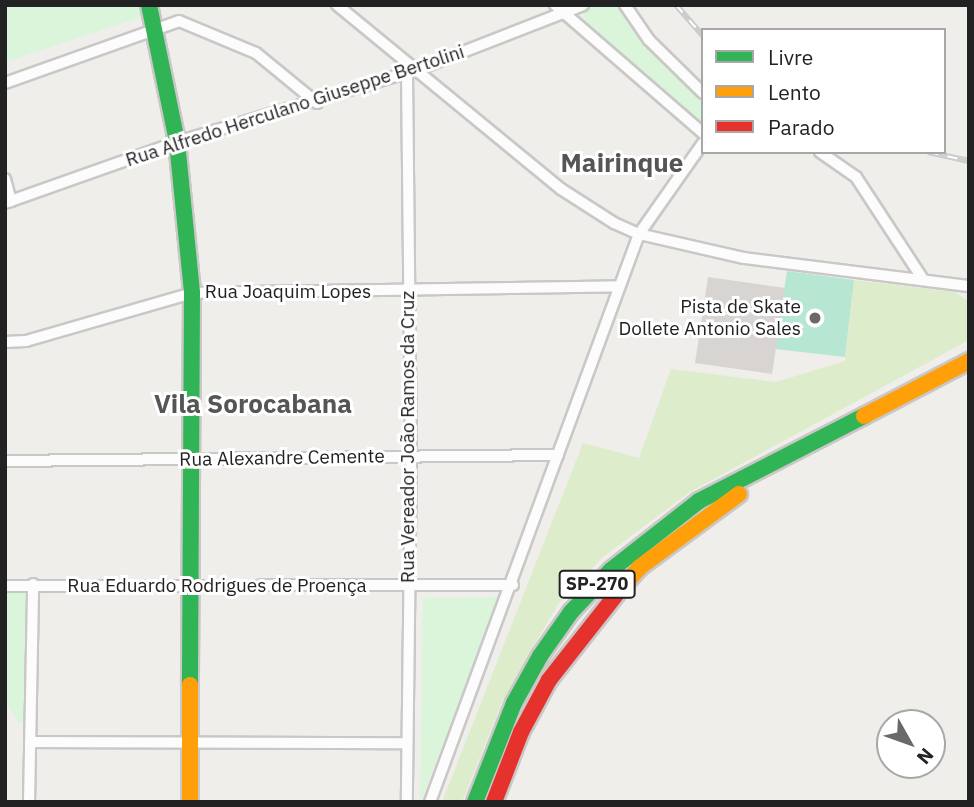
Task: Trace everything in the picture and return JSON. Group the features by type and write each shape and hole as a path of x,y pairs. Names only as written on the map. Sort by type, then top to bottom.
{"main road":[{"path":"149,5 177,142 192,293 194,459 190,802"},
{"name":"SP-270","path":"475,802 514,703 571,612 611,570 665,525 699,502 968,363"},
{"name":"SP-270","path":"494,802 521,732 549,680 624,586 674,538 807,447"}],"street":[{"path":"337,5 419,69 561,189 639,234 744,258 922,278 969,286"},
{"path":"555,5 701,131"},
{"name":"Rua Alfredo Herculano Giuseppe Bertolini","path":"8,202 177,142 317,103 419,69 566,15 583,5"},
{"path":"625,5 649,40 701,91"},
{"path":"5,83 179,21 256,53 317,103"},
{"name":"Rua Vereador João Ramos da Cruz","path":"407,73 411,457 407,802"},
{"path":"430,802 513,585 639,234 701,146"},
{"path":"823,154 856,177 922,278"},
{"path":"5,179 8,202"},
{"name":"Rua Joaquim Lopes","path":"5,342 26,341 192,293 408,292 619,286"},
{"name":"Rua Alexandre Cemente","path":"5,461 558,455"},
{"path":"29,802 33,584"},
{"name":"Rua Eduardo Rodrigues de Proença","path":"5,586 513,585"},
{"path":"30,742 406,743"}],"green space":[{"path":"5,5 140,5 142,17 5,62"},
{"path":"590,5 619,5 654,52 701,97 701,122 591,27 582,14"},
{"name":"Pista de Skate Dollete Antonio Sales","path":"787,271 854,280 845,357 775,349"},
{"path":"854,280 955,292 969,302 969,340 690,492 603,557 559,603 530,652 503,700 462,802 442,802 583,443 639,458 671,369 776,382 845,361"},
{"path":"31,590 25,723 18,722 5,701 5,591"},
{"path":"498,597 421,802 420,802 423,598"}],"building":[{"path":"708,277 785,288 772,374 695,363"}],"railway":[{"path":"676,5 701,34"},
{"path":"937,154 969,161"}],"traffic: fast":[{"path":"149,5 177,142 192,293 190,685"},
{"path":"475,802 514,703 540,656 571,612 611,570 699,501 864,416"}],"traffic: slow":[{"path":"864,416 969,361"},
{"path":"623,586 640,567 739,494"},
{"path":"190,685 190,802"}],"traffic: jam":[{"path":"494,802 521,732 549,680 623,586"}],"place":[{"name":"Pista de Skate Dollete Antonio Sales","path":"815,318"}],"district":[{"name":"Mairinque","path":"622,163"},
{"name":"Vila Sorocabana","path":"253,404"}]}
